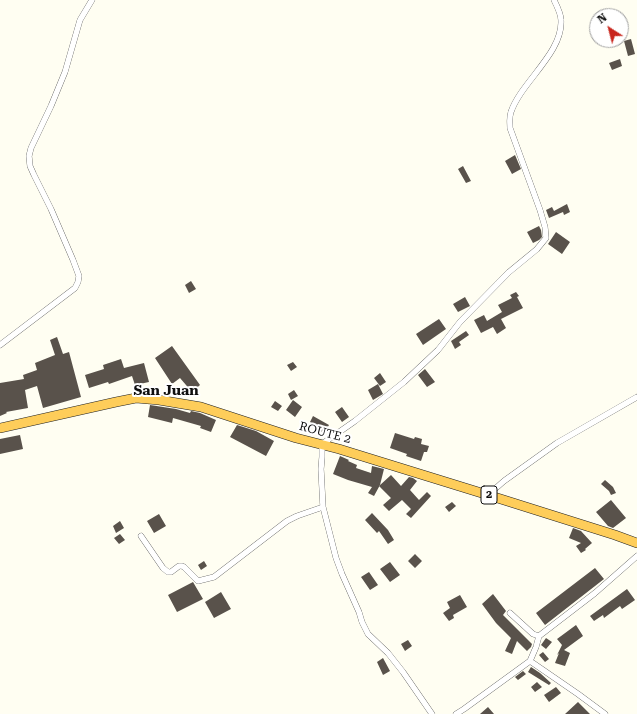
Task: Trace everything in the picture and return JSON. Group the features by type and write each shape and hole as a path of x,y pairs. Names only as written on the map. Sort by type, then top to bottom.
{"highway":[{"name":"ROUTE 2","path":"0,428 136,398 201,407 296,438 339,449 488,494 637,543"}],"street":[{"path":"0,345 75,288 78,282 79,276 73,260 51,209 30,166 29,156 31,148 65,72 80,20 92,0"},
{"path":"432,714 388,653 368,634 342,574 336,558 323,507 321,478 325,445 404,382 438,350 460,322 509,272 537,249 546,238 545,227 540,210 510,128 510,117 511,111 518,98 553,49 561,32 561,19 554,0"},
{"path":"488,494 557,443 637,397"},
{"path":"141,536 163,568 168,572 182,566 198,581 201,581 214,577 287,521 323,507"},
{"path":"456,714 530,661 538,643 539,636 595,593 637,556"},
{"path":"510,613 533,634 539,636"},
{"path":"530,661 605,714"}],"building":[{"path":"631,39 635,54 628,56 626,48 629,48 629,40"},
{"path":"620,59 622,66 612,70 609,63"},
{"path":"515,155 521,169 512,174 505,161"},
{"path":"463,166 471,181 466,183 458,169"},
{"path":"567,204 570,212 564,215 563,212 549,218 546,210 552,207 554,211"},
{"path":"539,226 542,237 533,243 527,232"},
{"path":"556,232 570,242 562,254 548,244"},
{"path":"191,281 196,289 189,293 185,285"},
{"path":"516,292 523,308 501,319 506,328 497,334 493,327 481,333 474,320 484,315 487,321 502,312 498,305 512,298 510,295"},
{"path":"465,297 470,306 458,312 453,304"},
{"path":"439,319 446,329 423,345 416,334"},
{"path":"466,331 469,335 459,342 461,345 455,349 451,341"},
{"path":"57,337 63,354 69,352 81,397 43,408 37,386 25,390 28,408 6,412 7,413 0,416 0,383 24,379 23,375 37,370 35,363 55,355 50,340"},
{"path":"172,346 200,385 192,392 180,378 172,384 155,358"},
{"path":"121,359 124,368 144,363 149,382 135,385 132,376 109,384 108,382 89,388 85,375 104,369 103,365"},
{"path":"293,362 297,367 291,371 287,365"},
{"path":"425,369 435,382 427,387 418,375"},
{"path":"380,373 386,382 380,386 374,378"},
{"path":"378,384 383,394 373,400 368,390"},
{"path":"294,390 298,396 291,400 288,394"},
{"path":"293,400 302,407 295,417 286,410"},
{"path":"275,401 282,406 278,411 271,407"},
{"path":"150,405 190,413 191,411 200,413 216,420 211,432 200,428 201,426 173,418 172,423 148,417"},
{"path":"342,407 349,417 342,422 335,412"},
{"path":"313,416 329,425 324,433 315,428 316,426 310,422"},
{"path":"237,425 256,431 274,441 266,456 230,437"},
{"path":"395,433 414,439 415,437 422,439 421,444 429,446 427,452 424,452 421,461 390,448"},
{"path":"20,435 23,449 0,454 0,439"},
{"path":"340,456 357,465 356,468 371,473 372,466 384,469 380,485 374,496 368,493 372,487 333,474"},
{"path":"391,475 401,486 409,477 417,481 410,490 419,500 427,492 431,496 411,518 406,514 411,509 402,500 389,511 383,505 391,498 379,486"},
{"path":"605,480 613,487 616,493 611,495 609,491 601,484"},
{"path":"611,500 626,518 613,528 608,526 596,512"},
{"path":"452,502 456,506 449,512 445,507"},
{"path":"372,513 388,530 394,540 388,544 379,531 377,533 365,520"},
{"path":"159,514 166,526 154,533 147,521"},
{"path":"120,521 124,528 116,533 113,526"},
{"path":"573,528 581,531 592,543 581,553 576,546 581,543 569,538"},
{"path":"120,534 125,540 119,544 114,538"},
{"path":"415,554 422,561 415,568 408,561"},
{"path":"204,561 207,566 201,570 198,565"},
{"path":"390,562 400,575 390,582 380,569"},
{"path":"595,568 604,579 545,625 536,613"},
{"path":"369,572 378,585 370,590 361,577"},
{"path":"193,582 203,599 177,612 168,595"},
{"path":"627,589 635,600 622,609 620,606 604,618 603,615 594,621 590,616"},
{"path":"221,592 231,609 214,618 205,602"},
{"path":"493,594 506,611 503,615 532,644 527,651 517,641 512,654 505,651 511,638 496,623 482,604"},
{"path":"460,595 467,607 453,615 454,618 449,621 443,613 450,608 447,602"},
{"path":"576,625 583,636 564,650 570,653 565,666 555,663 562,645 557,639"},
{"path":"546,638 552,642 546,649 541,645"},
{"path":"408,640 412,646 405,651 401,644"},
{"path":"543,652 549,659 545,662 539,655"},
{"path":"383,658 390,671 383,675 377,662"},
{"path":"531,667 551,683 549,685 528,672"},
{"path":"523,671 526,674 518,680 515,677"},
{"path":"537,682 542,687 535,692 531,687"},
{"path":"556,687 561,693 549,702 544,695"},
{"path":"578,702 590,714 565,714"},
{"path":"488,707 494,714 480,714"}],"district":[{"name":"San Juan","path":"166,391"}]}
